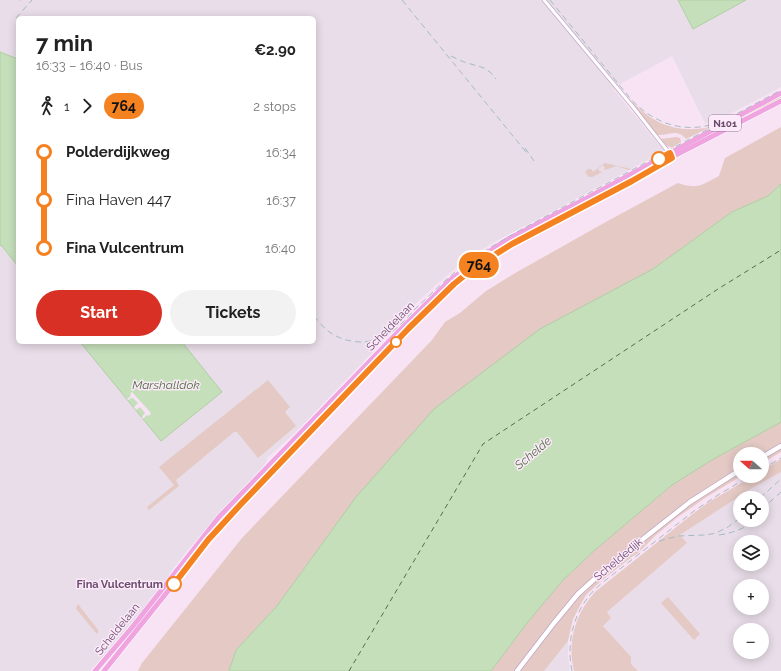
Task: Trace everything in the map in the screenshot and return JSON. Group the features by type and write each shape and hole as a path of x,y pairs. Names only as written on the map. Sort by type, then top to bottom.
{"main road":[{"name":"Scheldelaan","path":"407,326 475,267 512,244 632,181 671,155 781,93"},
{"name":"Scheldelaan","path":"104,671 136,627 187,563 224,521 347,388 450,280 508,239 629,175 781,101"},
{"path":"629,175 632,181"},
{"path":"580,201 586,204"},
{"name":"Scheldelaan","path":"95,671 136,627"}],"street":[{"path":"544,0 671,155"},
{"path":"769,453 781,446"},
{"name":"Scheldedijk","path":"517,671 578,594 624,554 690,502 733,474"}],"shaded area":[{"path":"0,0 678,0 693,28 746,0 781,0 781,87 726,116 715,121 705,123 672,56 622,83 614,90 664,151 498,240 476,253 436,285 413,306 414,307 406,317 295,433 267,458 266,463 187,551 169,574 170,576 126,632 90,671 0,671 0,246 1,245 16,264 16,344 82,344 161,441 222,392 184,344 316,344 316,16 16,16 16,58 0,52"},
{"path":"781,96 781,98 679,153 677,151"},
{"path":"629,98 647,114 665,125 686,129 710,127 686,139 676,133 657,135"},
{"path":"781,127 781,184 768,196 732,212 653,269 356,497 277,606 236,650 229,671 138,671 142,663 242,538 432,340 445,322 460,313 486,291 517,272 676,184 699,186 719,176 725,158"},
{"path":"676,137 680,138 681,142 673,147 674,148 667,146 661,139"},
{"path":"605,163 631,169 629,170 616,166 605,170 603,165 598,169 602,172 592,177 589,177 585,172 588,169 591,169 593,172"},
{"path":"268,380 290,407 285,412 296,426 258,458 237,432 234,432 176,480 179,486 149,510 147,507 174,485 159,467"},
{"path":"781,422 781,452 769,459 769,447 735,447"},
{"path":"733,448 733,481 678,517 656,535 637,554 601,581 586,595 573,619 568,641 544,671 491,671 527,623 563,580 596,549 672,485"},
{"path":"781,459 781,472 769,479 769,466"},
{"path":"781,472 781,671 638,671 631,664 603,625 611,618 607,612 687,543 680,535 733,500 733,527 769,527 769,491 747,491 761,483 769,483 769,479"},
{"path":"741,483 761,483 747,491 733,491 733,500 680,535 687,543 607,612 611,618 603,626 631,657 631,664 638,671 574,671 572,660 572,639 574,629 582,610 595,592 709,502"},
{"path":"668,597 700,634 694,640 661,603"},
{"path":"78,604 98,630 98,634 77,610 76,608"},
{"path":"568,641 570,671 544,671"}],"water":[{"path":"678,0 746,0 693,29"},
{"path":"0,52 16,58 16,264 1,245 0,246"},
{"name":"Schelde","path":"781,184 781,422 733,447 672,485 596,549 563,580 527,623 491,671 229,671 236,650 277,606 356,497 434,409 540,329 653,269 732,212 768,196"},
{"name":"Marshalldok","path":"82,344 184,344 222,392 161,441"}],"pier":[{"path":"132,392 151,413 149,416 147,415 143,419 142,417 145,413 140,407 136,410 134,407 138,403 133,398 127,399 131,396 130,394"}],"ferry route":[{"path":"349,671 483,444 718,289 781,250"}],"railway":[{"path":"18,16 32,0"},
{"path":"402,0 526,152"},
{"path":"550,0 638,106 656,119 677,126 699,127 710,125"},
{"path":"451,56 484,68 496,79"},
{"path":"316,318 328,331 342,339 366,342 381,338 399,326 448,278 475,257 494,245 781,90"},
{"path":"525,148 534,161"},
{"path":"769,465 781,458"},
{"path":"768,491 781,479"},
{"path":"572,671 570,646 575,622 579,611 593,591 694,511 738,483"},
{"path":"769,503 781,492"},
{"path":"659,541 678,536 706,535 716,533 733,523"},
{"path":"719,535 745,527"}],"bus line":[{"name":"764","path":"174,584 224,521 409,328 454,284 475,267 512,244 632,181 672,158 670,153 659,159"}],"place":[{"name":"Fina Vulcentrum","path":"174,584"}]}
